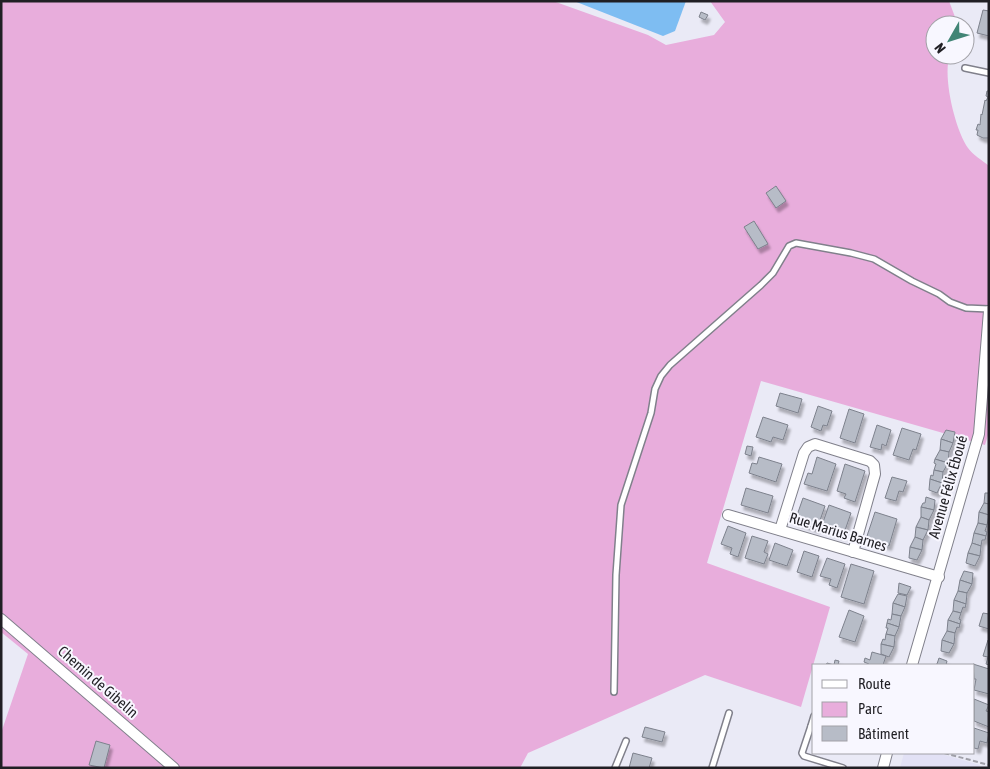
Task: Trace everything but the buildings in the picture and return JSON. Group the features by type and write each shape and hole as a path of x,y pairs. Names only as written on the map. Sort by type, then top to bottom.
{"street":[{"name":"Avenue Félix Éboué","path":"912,664 984,434 989,310"},
{"path":"780,530 804,453 808,447 814,444 870,461 874,465 876,474 853,552"},
{"name":"Rue Marius Barnes","path":"728,515 939,577"},
{"name":"Chemin de Gibelin","path":"1,619 174,768"},
{"path":"883,768 887,754"}],"lane":[{"path":"965,68 989,74"},
{"path":"614,692 616,575 621,505 650,412 655,389 661,376 670,366 761,285 773,273 789,246 796,243 874,259 939,294 950,302 966,308 989,310"},
{"path":"712,768 729,713"},
{"path":"812,726 802,753 804,756 842,768"},
{"path":"615,768 626,741"}],"path":[{"path":"948,754 989,765"}],"shaded area":[{"path":"904,754 942,754 980,765 979,768 900,768"}],"green space":[{"path":"1,1 553,1 648,35 666,45 714,35 725,22 710,1 949,1 954,15 925,15 925,65 948,65 951,102 963,140 970,151 989,166 989,432 985,445 761,381 707,563 830,607 801,707 705,675 528,753 520,768 1,768 1,733 28,654 1,632"}],"water":[{"path":"574,1 686,1 675,31 663,36"}]}
